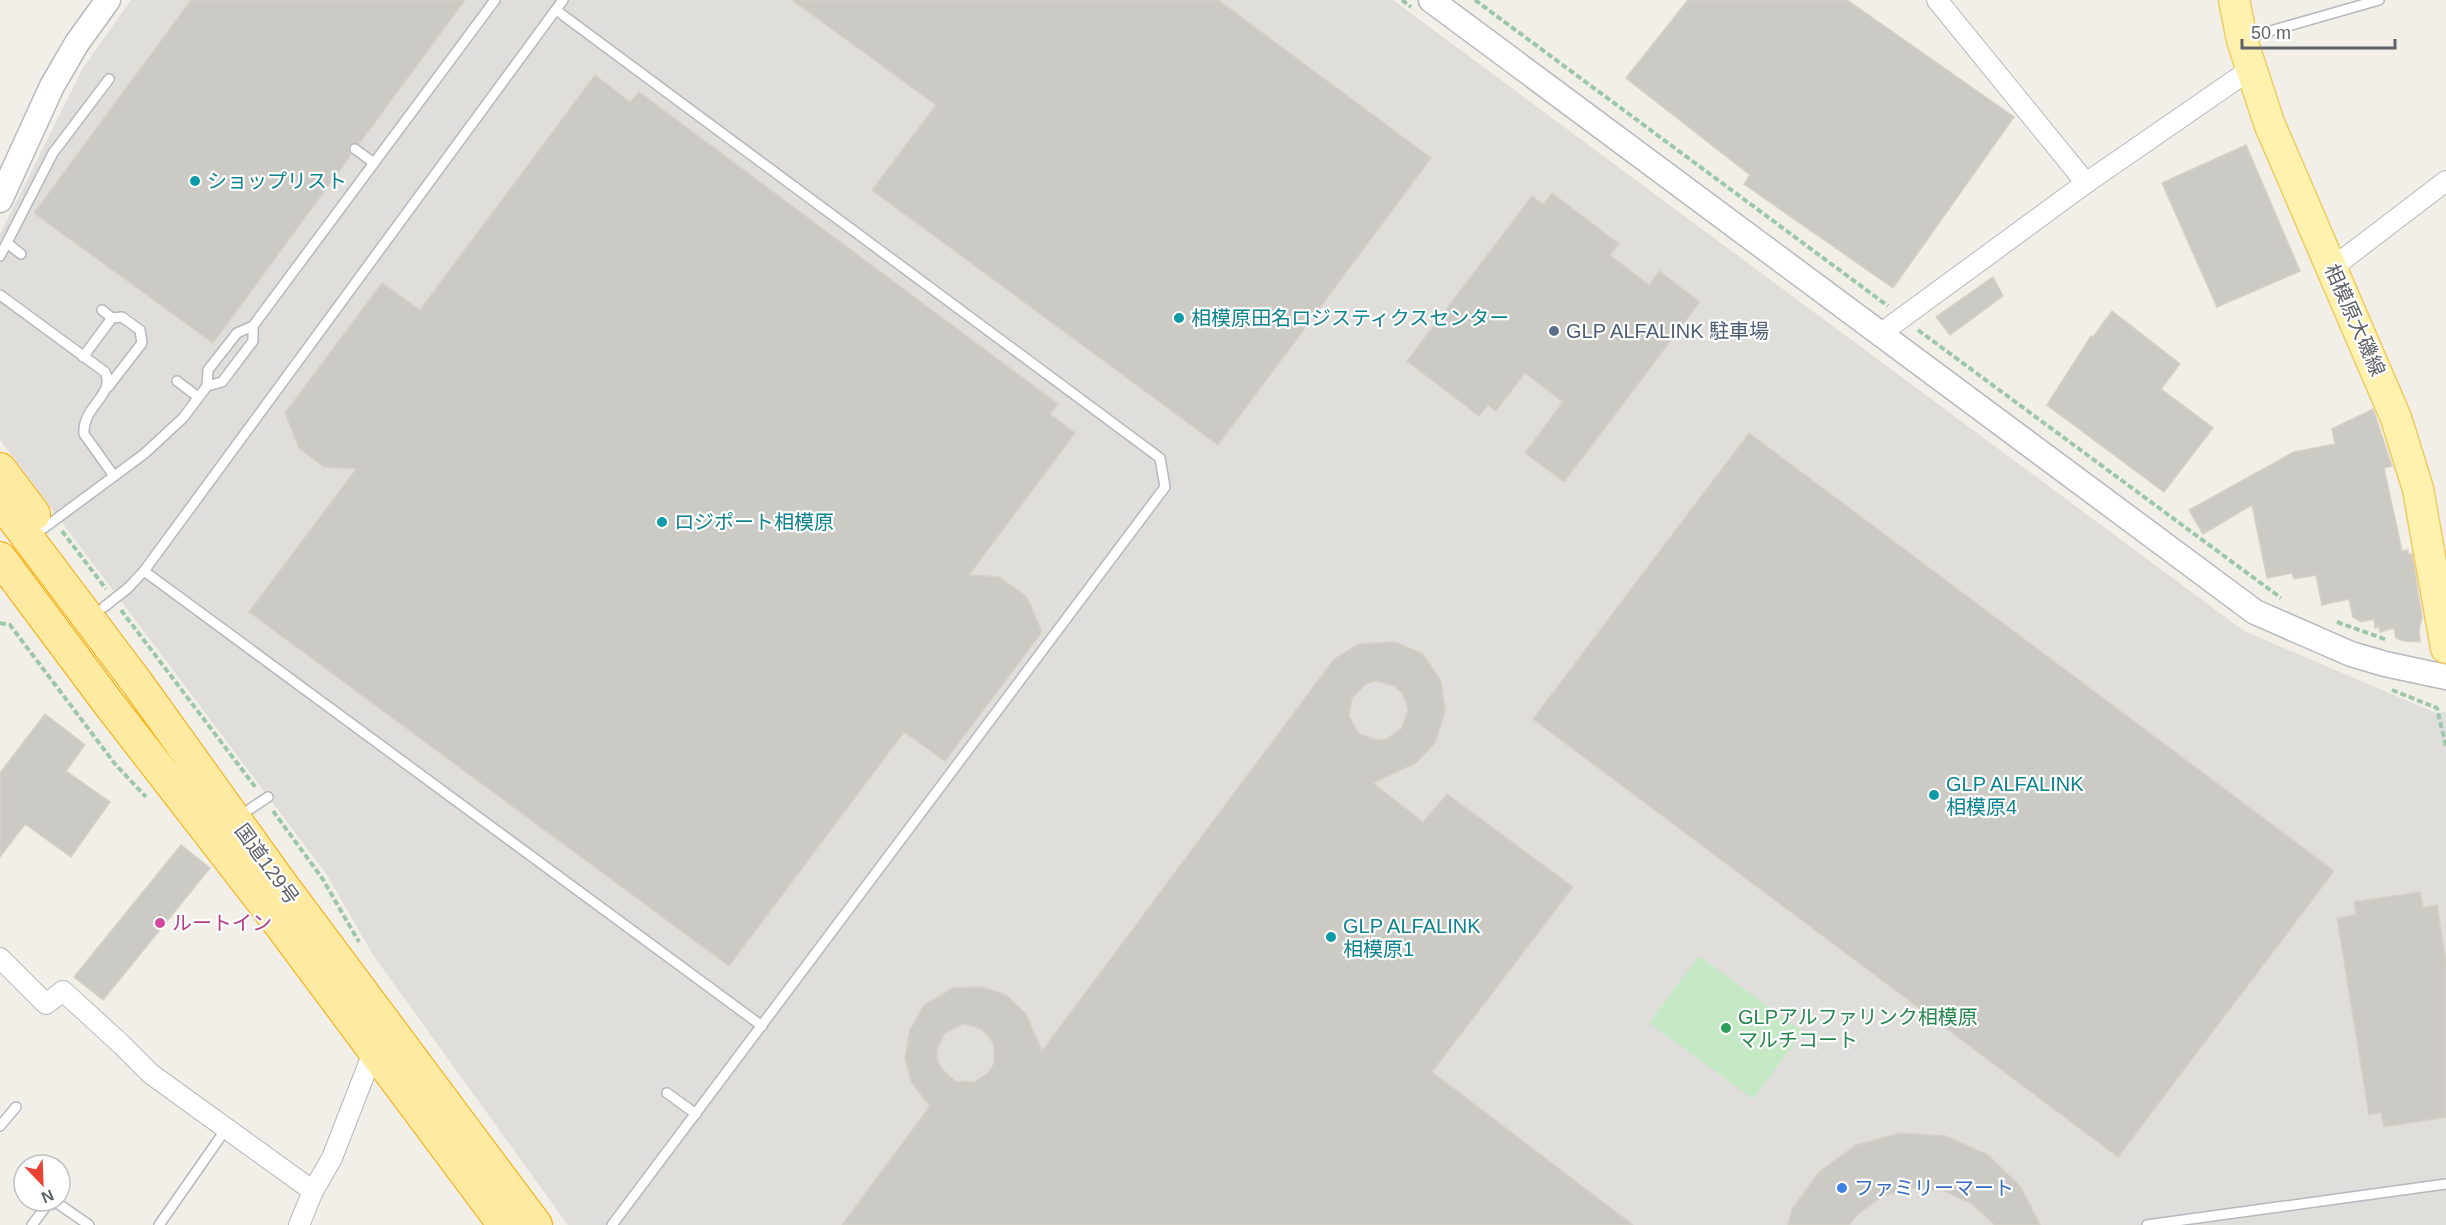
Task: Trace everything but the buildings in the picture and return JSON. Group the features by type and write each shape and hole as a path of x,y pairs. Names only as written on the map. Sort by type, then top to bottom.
{"highway":[{"path":"0,470 49,524 261,802 283,886"},
{"name":"国道129号","path":"0,501 138,684 283,886 536,1225"},
{"name":"国道129号","path":"0,558 504,1225"},
{"path":"0,592 91,717 135,769 214,839"}],"main road":[{"name":"相模原大磯線","path":"2234,0 2242,40 2269,123 2382,382 2408,454 2426,528 2446,648"}],"street":[{"path":"2,194 52,86 77,43 108,0"},
{"path":"1431,0 2255,612 2351,654 2446,677"},
{"path":"1937,0 2086,183"},
{"path":"1880,334 2086,183 2251,69"},
{"path":"2332,268 2446,182"},
{"path":"0,958 46,1004 63,991 151,1074 313,1191"},
{"path":"299,1225 313,1191 332,1158 374,1050"}],"lane":[{"path":"49,524 144,454 183,418 207,386 208,370 237,333 253,326 495,0"},
{"path":"109,603 144,571 563,0"},
{"path":"2242,40 2379,0"},
{"path":"555,10 1160,458 1165,487 612,1225"},
{"path":"0,256 53,153 109,79"},
{"path":"355,149 374,163"},
{"path":"7,243 21,254"},
{"path":"0,295 105,372 109,380 108,387"},
{"path":"102,310 112,318 122,317 140,330 142,343 140,353 108,387 86,416 84,434 114,476"},
{"path":"83,357 112,318"},
{"path":"207,386 222,382 253,341 253,326"},
{"path":"177,381 198,397"},
{"path":"144,571 762,1026"},
{"path":"667,1093 696,1114"},
{"path":"0,1126 16,1107"},
{"path":"159,1225 226,1129"},
{"path":"2147,1225 2446,1184"},
{"path":"32,1225 47,1205 57,1203 89,1225"}],"path":[{"path":"1476,0 2284,600"},
{"path":"49,524 261,802 322,878 360,944"},
{"path":"2331,620 2394,642"},
{"path":"2422,701 2437,708 2446,747"}],"shaded area":[{"path":"131,0 1393,0 2244,631 2436,713 2446,712 2446,1225 568,1225 373,955 327,875 0,440 0,234 83,68"}],"green space":[{"name":"GLPアルファリンク相模原 マルチコート","path":"1699,956 1803,1032 1753,1099 1649,1023"}],"place":[{"name":"ショップリスト","path":"195,181"},
{"name":"相模原田名ロジスティクスセンター","path":"1179,318"},
{"name":"GLP ALFALINK 駐車場","path":"1554,331"},
{"name":"ロジポート相模原","path":"662,522"},
{"name":"GLP ALFALINK 相模原4","path":"1934,795"},
{"name":"ルートイン","path":"160,923"},
{"name":"GLP ALFALINK 相模原1","path":"1331,937"},
{"name":"GLPアルファリンク相模原 マルチコート","path":"1726,1028"},
{"name":"ファミリーマート","path":"1842,1188"}]}
